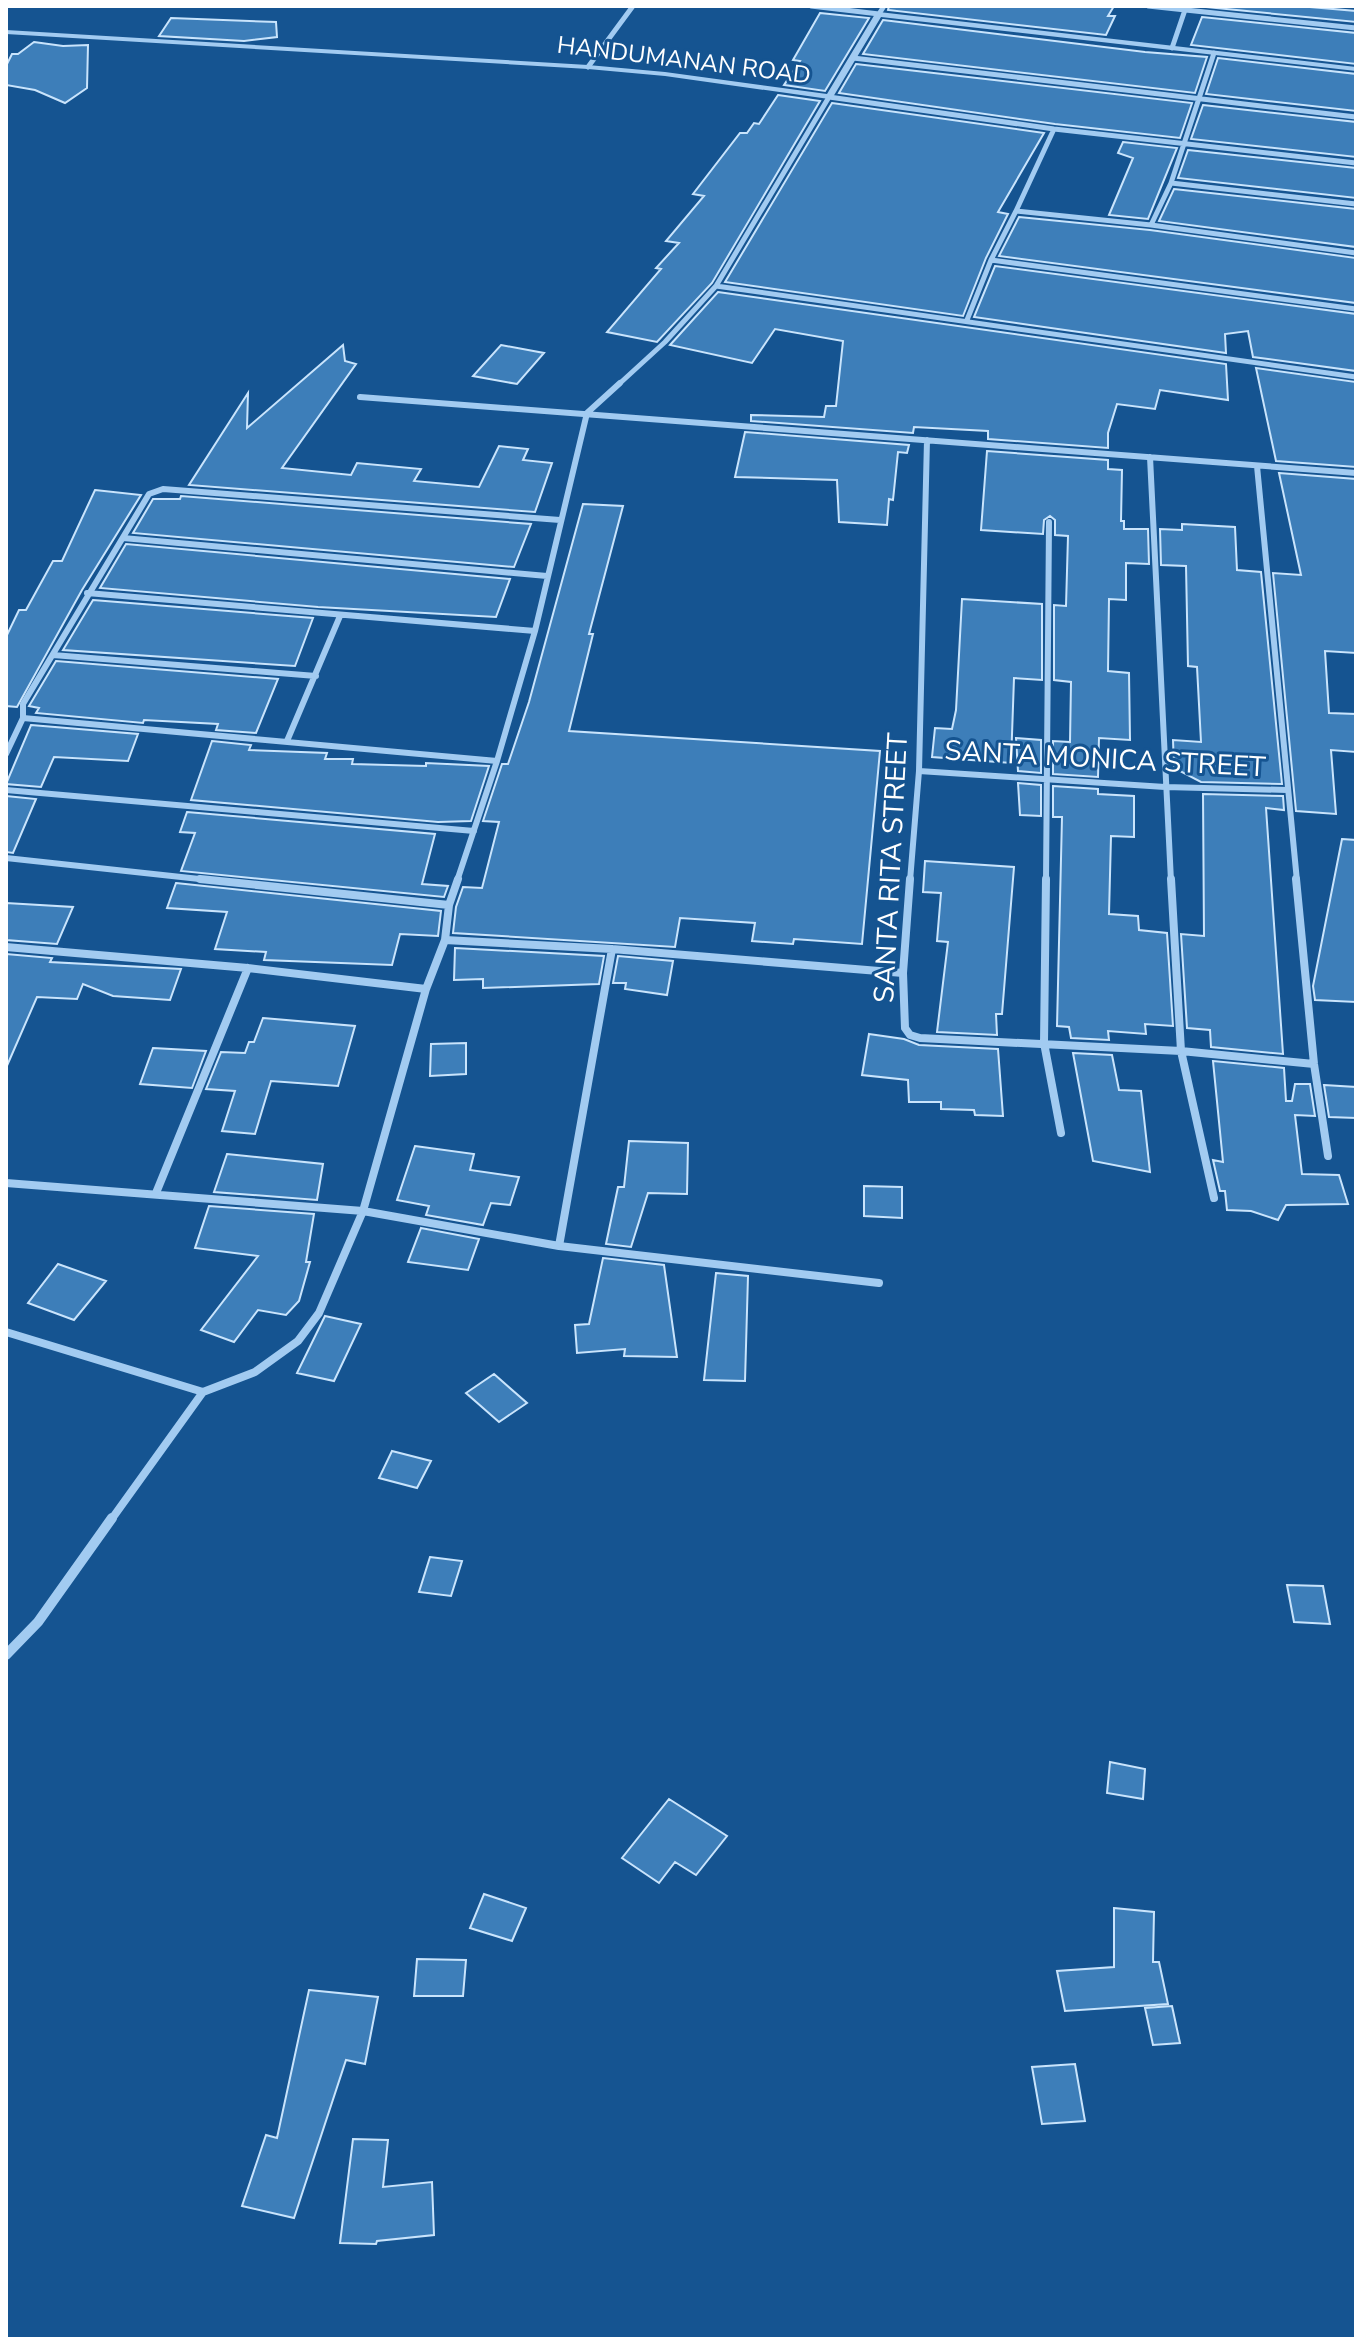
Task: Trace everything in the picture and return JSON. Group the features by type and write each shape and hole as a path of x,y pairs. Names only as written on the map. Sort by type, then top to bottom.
{"street":[{"path":"588,67 633,6"},
{"path":"811,6 882,10 1356,69"},
{"path":"1148,6 1356,28"},
{"path":"1172,48 1185,8"},
{"name":"HANDUMANAN ROAD","path":"6,32 588,67 677,75 829,97 882,10"},
{"path":"1151,225 1171,183 1214,53"},
{"path":"853,58 1356,117"},
{"path":"6,1655 38,1622 203,1392 255,1372 298,1341 319,1313 363,1211 426,989 445,940 449,905 497,761 535,631 587,413 665,342 716,286 829,97 1054,129 1356,163"},
{"path":"967,320 991,260 1054,129"},
{"path":"1171,183 1356,204"},
{"path":"1016,211 1151,225 1356,253"},
{"path":"991,260 1356,309"},
{"path":"716,286 1356,377"},
{"path":"360,397 1356,473"},
{"name":"SANTA RITA STREET","path":"927,440 919,771 903,973 905,1028 910,1035 1181,1051 1314,1064"},
{"path":"1150,457 1181,1051 1214,1198"},
{"path":"1257,466 1314,1064 1328,1156"},
{"path":"6,754 23,718 23,704 149,494 180,488 560,520"},
{"path":"1049,522 1044,1043 1061,1133"},
{"path":"123,538 547,576"},
{"path":"87,593 535,631"},
{"path":"287,741 340,616"},
{"path":"53,655 316,676"},
{"path":"23,718 497,761"},
{"name":"SANTA MONICA STREET","path":"919,771 1165,787 1287,790"},
{"path":"6,790 474,831"},
{"path":"6,858 449,905"},
{"path":"445,940 612,949 903,973"},
{"path":"6,947 248,968 426,989"},
{"path":"559,1246 612,949"},
{"path":"156,1193 248,968"},
{"path":"6,1183 363,1211 559,1246 879,1283"},
{"path":"6,1332 203,1392"}],"building":[{"path":"889,6 1114,6 1108,16 1115,16 1106,35 888,10"},
{"path":"1298,6 1356,11 1356,22 1206,7"},
{"path":"820,13 869,18 825,91 784,85 800,61 793,60"},
{"path":"1202,17 1356,33 1356,64 1191,45"},
{"path":"171,18 276,22 277,37 244,41 159,36"},
{"path":"883,20 1207,57 1195,93 863,54"},
{"path":"34,42 88,45 87,88 65,103 35,90 6,85 6,66 12,54 18,54"},
{"path":"1218,58 1356,74 1356,111 1206,94"},
{"path":"856,64 1192,103 1180,138 1055,124 839,93"},
{"path":"778,95 820,101 712,283 657,342 607,332 679,243 666,241 704,196 693,194 740,133 747,133 754,123 759,124"},
{"path":"832,103 1044,133 998,212 1008,214 963,316 725,282"},
{"path":"1203,105 1356,122 1356,157 1191,139"},
{"path":"1123,142 1177,148 1148,219 1109,215 1133,158 1118,153"},
{"path":"1188,150 1356,168 1356,198 1178,178"},
{"path":"1174,189 1356,209 1356,247 1159,221"},
{"path":"1019,217 1150,230 1356,258 1356,303 999,256"},
{"path":"995,266 1356,314 1356,371 1253,357 1248,331 1225,334 1226,353 974,317"},
{"path":"718,292 1226,364 1228,400 1160,390 1155,409 1117,404 1108,433 1108,448 988,439 988,431 914,427 913,433 751,421 751,415 824,417 826,406 836,406 843,341 775,329 752,363 670,345"},
{"path":"343,345 345,361 356,364 282,468 351,475 357,463 421,469 414,481 479,487 499,446 528,449 523,460 552,463 535,512 189,485 248,393 247,428"},
{"path":"501,345 544,353 517,384 473,376"},
{"path":"1256,368 1356,382 1356,467 1276,461"},
{"path":"745,432 909,445 907,453 898,452 887,525 839,522 837,480 735,477"},
{"path":"987,451 1108,460 1108,469 1122,470 1121,521 1124,521 1124,529 1148,529 1149,564 1126,563 1126,600 1109,599 1108,671 1129,673 1130,740 1099,738 1098,777 1053,774 1053,741 1070,742 1071,682 1054,680 1054,605 1066,606 1068,536 1055,535 1055,520 1050,516 1044,520 1043,534 981,530"},
{"path":"1279,473 1356,479 1356,653 1325,651 1329,713 1356,714 1356,752 1331,750 1336,814 1296,811 1273,573 1301,575"},
{"path":"95,490 141,495 82,590 17,707 6,706 6,637 19,610 26,610 53,561 62,561"},
{"path":"181,496 531,524 514,567 133,533 153,499 180,499"},
{"path":"583,504 623,506 589,634 593,634 569,731 880,751 862,944 794,939 793,944 752,941 755,923 680,918 675,947 453,933 456,907 463,887 482,888 499,822 483,821 502,764 508,764 529,702"},
{"path":"1182,524 1235,527 1237,570 1261,572 1282,784 1201,782 1174,768 1173,740 1201,742 1197,667 1188,666 1186,566 1161,565 1160,529 1182,530"},
{"path":"126,544 510,579 496,617 318,607 100,588"},
{"path":"962,599 1042,604 1042,680 1014,678 1011,763 932,757 935,728 952,729 956,710"},
{"path":"93,600 313,618 295,666 63,650"},
{"path":"56,661 278,679 256,733 216,730 218,724 144,720 143,723 36,713 39,708 29,706"},
{"path":"31,725 138,734 128,761 54,757 41,787 6,784"},
{"path":"1016,738 1041,740 1041,773 1018,771"},
{"path":"212,741 251,745 249,750 327,753 325,759 353,759 352,764 489,766 471,821 438,822 191,800"},
{"path":"1018,783 1041,785 1041,816 1020,815"},
{"path":"1053,786 1098,789 1098,794 1134,796 1134,837 1111,836 1109,914 1138,916 1139,930 1167,933 1173,1026 1145,1024 1146,1034 1108,1031 1109,1040 1071,1038 1069,1027 1057,1026 1062,817 1053,817"},
{"path":"1203,794 1283,796 1284,810 1266,808 1283,1054 1211,1047 1210,1030 1187,1028 1181,934 1204,936"},
{"path":"6,796 36,799 13,853 6,852"},
{"path":"187,812 435,834 422,884 448,886 444,897 181,871 195,833 180,832"},
{"path":"1342,839 1356,840 1356,1002 1315,1000 1313,986"},
{"path":"925,861 1014,867 1002,1014 996,1014 997,1035 937,1032 948,942 937,941 941,893 923,892"},
{"path":"176,883 441,911 438,936 400,934 392,965 264,960 266,952 215,949 227,912 167,908"},
{"path":"6,903 73,907 57,944 6,940"},
{"path":"455,948 604,956 599,984 483,988 483,979 454,980"},
{"path":"6,954 52,958 50,962 181,969 170,1000 113,996 83,984 77,999 37,997 6,1068"},
{"path":"618,956 673,961 667,995 625,989 626,983 613,983"},
{"path":"263,1018 355,1026 338,1086 271,1081 255,1134 222,1131 235,1091 206,1089 221,1052 245,1053 249,1042 254,1042"},
{"path":"869,1034 904,1039 919,1045 998,1049 1003,1116 975,1115 974,1110 941,1109 941,1102 909,1102 908,1080 862,1075"},
{"path":"466,1043 466,1074 430,1076 431,1044"},
{"path":"153,1048 206,1051 192,1088 140,1084"},
{"path":"1073,1053 1112,1055 1119,1090 1141,1091 1150,1172 1093,1161"},
{"path":"1213,1061 1284,1068 1286,1101 1292,1101 1295,1084 1310,1084 1315,1116 1295,1115 1302,1174 1339,1175 1348,1204 1286,1205 1278,1220 1251,1211 1227,1210 1225,1191 1220,1191 1213,1160 1223,1162"},
{"path":"1324,1085 1356,1087 1356,1118 1329,1117"},
{"path":"629,1141 688,1143 687,1194 648,1193 631,1247 606,1244 618,1187 624,1187"},
{"path":"415,1146 474,1154 470,1170 519,1177 510,1205 491,1203 483,1225 426,1215 429,1206 397,1200"},
{"path":"227,1154 323,1164 317,1200 214,1192"},
{"path":"864,1186 902,1187 902,1218 864,1216"},
{"path":"209,1206 314,1214 306,1262 310,1262 299,1301 286,1315 258,1310 234,1342 201,1330 258,1256 195,1248"},
{"path":"421,1228 479,1239 468,1270 408,1262"},
{"path":"603,1258 664,1265 677,1357 624,1356 625,1349 577,1353 575,1325 589,1324"},
{"path":"58,1264 106,1281 74,1320 28,1303"},
{"path":"716,1273 748,1276 745,1381 704,1380"},
{"path":"325,1316 361,1324 334,1381 297,1373"},
{"path":"494,1374 527,1403 499,1422 466,1393"},
{"path":"392,1451 431,1461 417,1488 379,1478"},
{"path":"430,1557 462,1561 451,1596 419,1592"},
{"path":"1287,1585 1323,1586 1330,1624 1294,1622"},
{"path":"1110,1762 1145,1769 1143,1799 1107,1793"},
{"path":"669,1799 727,1836 696,1875 675,1862 659,1883 622,1858"},
{"path":"484,1894 526,1908 512,1941 470,1928"},
{"path":"1114,1908 1154,1912 1153,1962 1159,1962 1168,2004 1065,2011 1057,1971 1114,1967"},
{"path":"417,1959 466,1960 463,1996 414,1996"},
{"path":"309,1990 378,1997 365,2064 346,2060 294,2218 242,2206 266,2135 277,2138"},
{"path":"1172,2006 1180,2043 1153,2045 1145,2008"},
{"path":"1075,2064 1085,2121 1042,2124 1032,2067"},
{"path":"353,2139 388,2140 383,2187 432,2182 434,2235 377,2241 376,2244 340,2243"}]}
